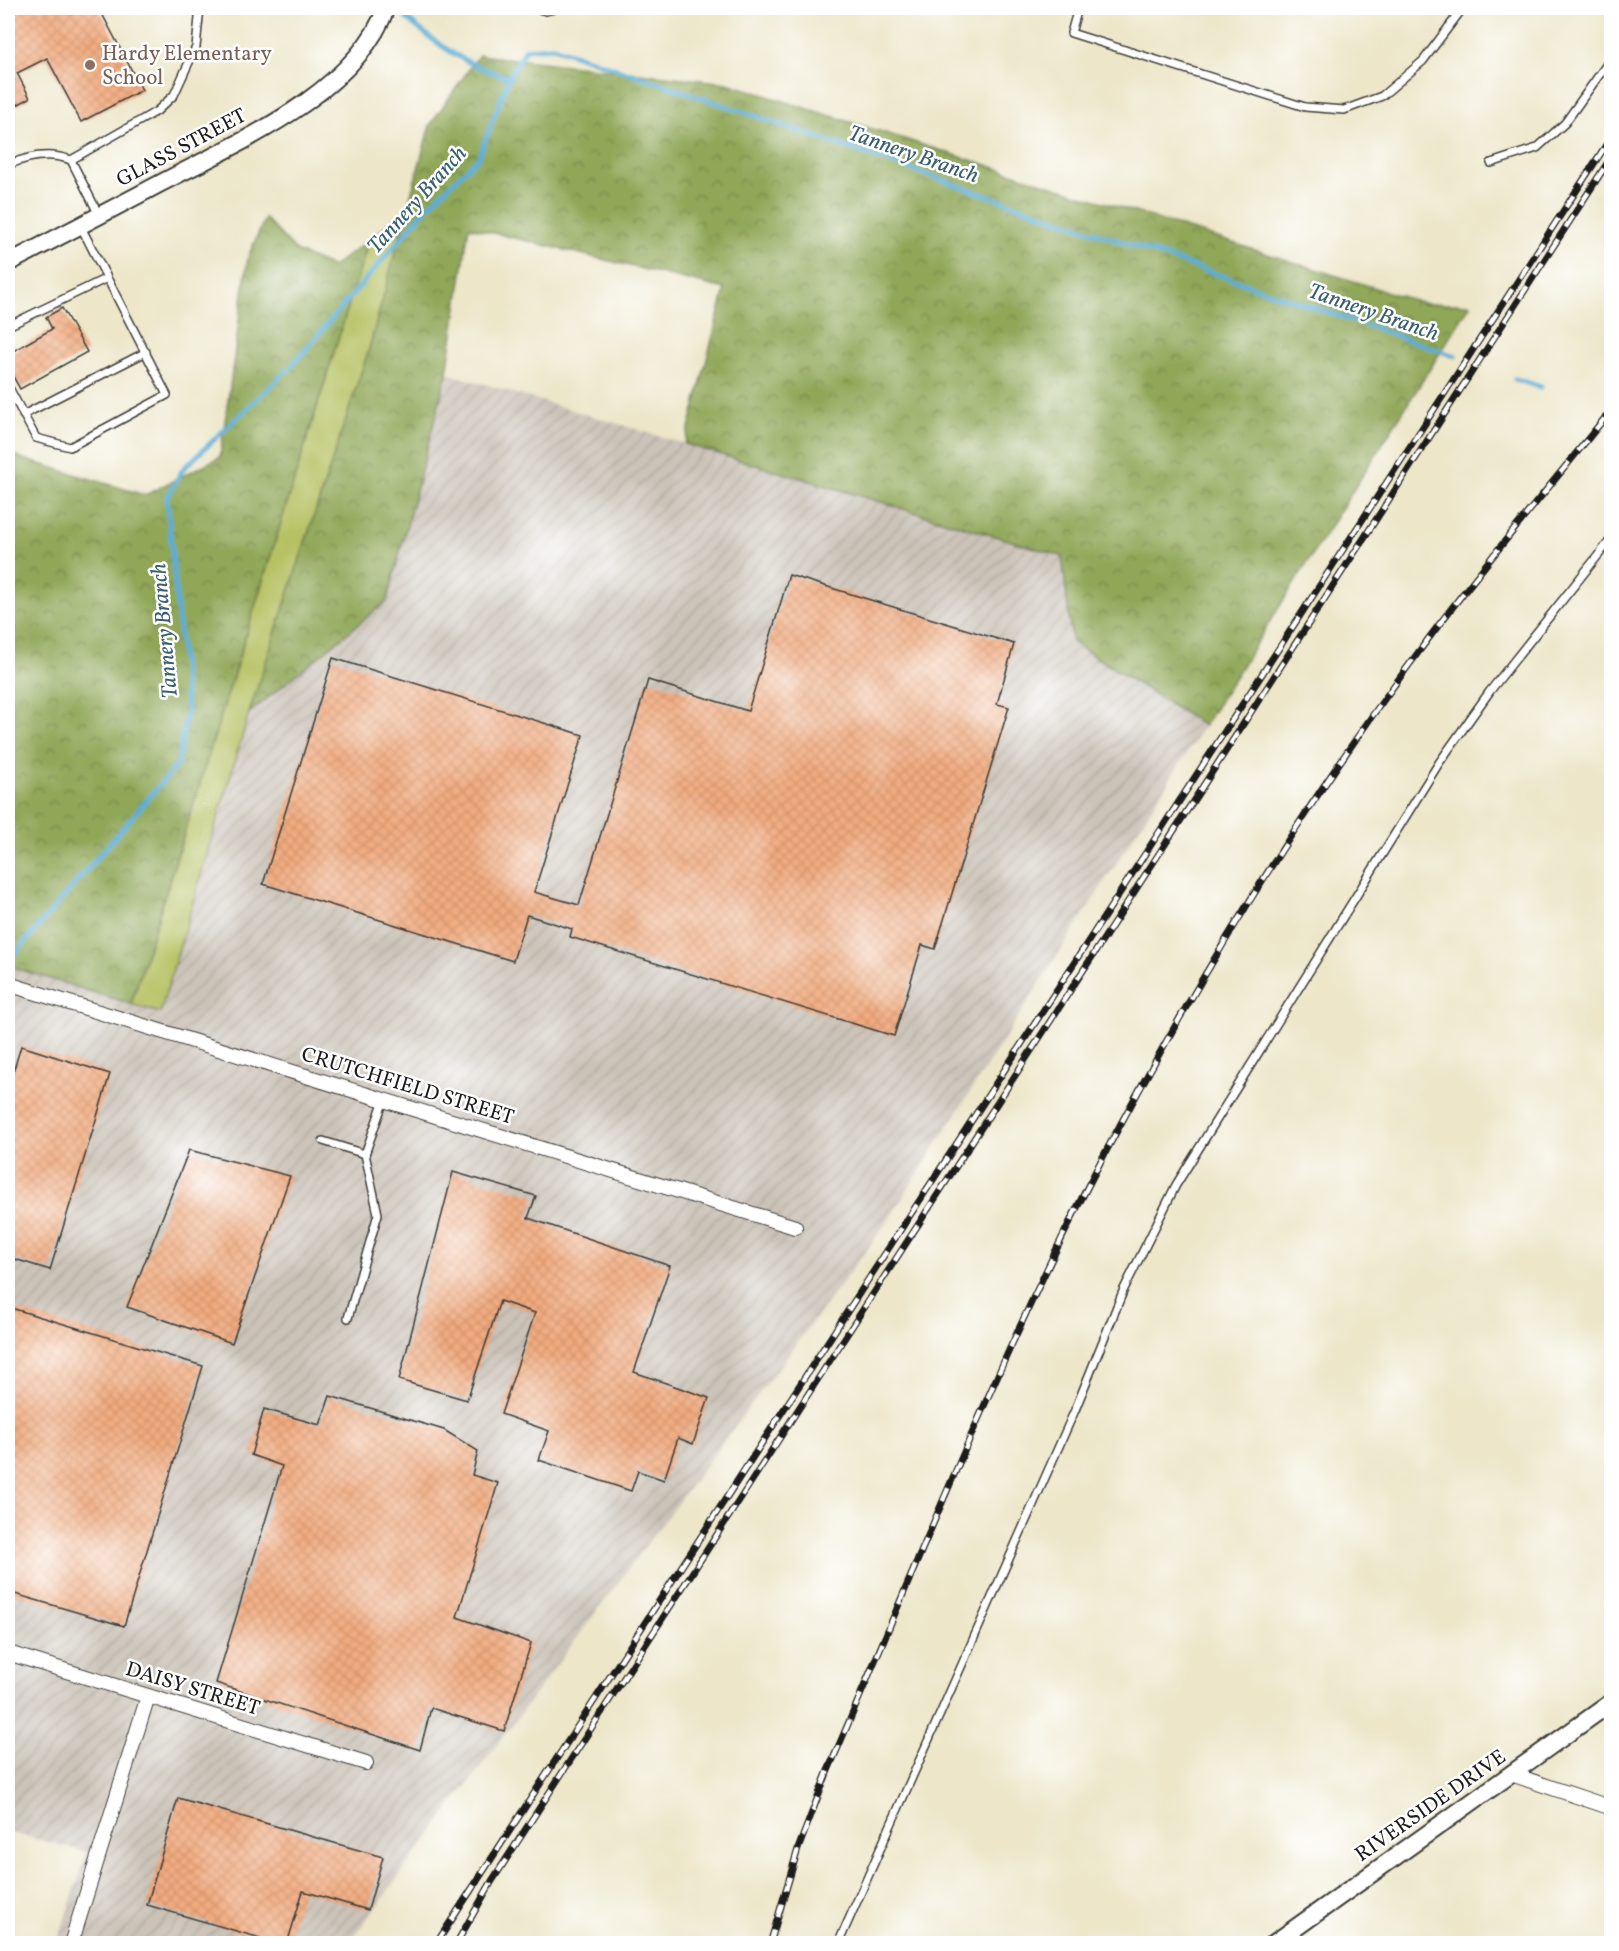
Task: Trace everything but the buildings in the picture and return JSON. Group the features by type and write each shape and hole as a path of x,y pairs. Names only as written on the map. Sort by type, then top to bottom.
{"street":[{"name":"GLASS STREET","path":"8,263 264,129 321,91 361,51 386,8"},
{"name":"CRUTCHFIELD STREET","path":"8,984 795,1227"},
{"name":"DAISY STREET","path":"8,1653 366,1763"},
{"path":"71,1944 148,1696"},
{"name":"RIVERSIDE DRIVE","path":"1273,1944 1611,1702"},
{"path":"1511,1774 1611,1808"}],"lane":[{"path":"71,160 157,111 174,94 196,47 200,8"},
{"path":"535,8 546,11 557,8"},
{"path":"1078,8 1071,33 1305,107 1344,110 1382,96 1423,62 1464,8"},
{"path":"1491,163 1537,148 1565,123 1611,57"},
{"path":"8,165 38,156 58,155 71,160 99,215"},
{"path":"8,386 36,438 70,447 167,395 81,225"},
{"path":"8,326 107,278"},
{"path":"23,415 146,352"},
{"path":"838,1944 1075,1410 1124,1289 1176,1185 1439,763 1490,691 1611,538"},
{"path":"348,1318 378,1214 365,1154 384,1100"},
{"path":"323,1141 365,1154"}],"shaded area":[{"path":"447,373 1062,556 1072,642 1204,726 885,1225 349,1943 57,1943 87,1852 8,1832 8,966 160,1013 249,713 387,601"}],"green space":[{"path":"479,55 727,83 1426,304 1471,304 1204,726 1072,642 1062,556 685,444 725,289 469,227 447,373 387,601 249,713 369,349 430,125"},
{"path":"409,207 369,349 249,713 160,1013 131,1004 369,240"},
{"path":"265,218 296,251 332,267 369,240 131,1004 8,966 8,451 23,459 145,495 220,457 248,257"}],"waterway":[{"path":"406,18 454,54 480,68 509,78"},
{"name":"Tannery Branch","path":"8,962 178,764 187,710 167,498 183,469 291,367 428,207 479,157 509,78 526,49 553,47 1455,356"},
{"name":"Tannery Branch","path":"1515,379 1541,387"}],"railway":[{"path":"436,1944 1612,136"},
{"path":"456,1944 492,1881 1612,156"},
{"path":"770,1944 798,1849 827,1773 959,1462 1065,1232 1137,1094 1247,905 1367,723 1458,600 1612,409"}],"place":[{"name":"Hardy Elementary School","path":"90,65"}]}
